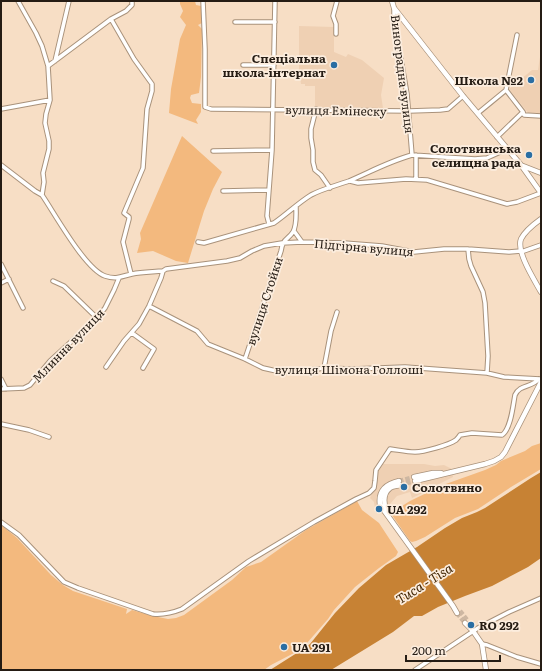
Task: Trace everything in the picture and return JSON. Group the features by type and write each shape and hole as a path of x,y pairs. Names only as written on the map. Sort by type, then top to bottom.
{"street":[{"path":"18,1 36,33 48,66 50,100 45,123 49,141 49,149 43,173 44,182 42,195"},
{"path":"55,61 69,1"},
{"path":"48,66 111,19 126,10 132,5 132,1"},
{"name":"вулиця Емінеску","path":"203,1 205,107 211,109 440,110 448,109 463,96"},
{"path":"269,224 267,216 272,150 275,1"},
{"path":"336,34 336,24 333,16 338,1"},
{"path":"349,181 358,183 406,179 427,180 507,204 518,202 541,193 521,165 463,96 394,8 392,1"},
{"name":"Виноградна вулиця","path":"394,8 394,19 407,94 416,179"},
{"path":"111,19 134,59 152,84 152,91 147,109 143,168 124,213 129,217 123,242 131,274"},
{"path":"235,22 275,22"},
{"path":"478,113 506,90 517,35"},
{"path":"243,65 274,65"},
{"path":"506,90 524,115 541,116"},
{"path":"1,109 50,100"},
{"path":"316,109 311,129 313,162 315,170 321,175 330,188"},
{"path":"497,137 523,112"},
{"path":"198,242 204,243 274,223 312,194 349,181 402,158 414,155 475,159 487,158 507,149"},
{"path":"213,152 272,150"},
{"path":"1,165 42,195 84,259 97,271 106,276 119,278"},
{"path":"521,165 541,173"},
{"path":"223,191 269,190"},
{"path":"282,243 294,231 296,224 296,207"},
{"path":"541,218 525,233 521,238 520,243 521,251 541,292"},
{"path":"294,231 302,242"},
{"name":"Підгірна вулиця","path":"119,278 131,274 163,271 166,269 227,261 240,258 264,246 282,243 344,243 382,246 414,252 444,249 509,252 521,251 541,245"},
{"name":"вулиця Стойки","path":"245,359 281,251 282,243"},
{"path":"468,249 471,266 483,292 485,303 488,356 487,373"},
{"path":"1,264 23,308"},
{"path":"106,367 124,341 139,324 149,306 163,271"},
{"name":"Млинна вулиця","path":"1,389 24,388 30,385 50,361 97,318 105,308 119,278"},
{"path":"1,283 9,279"},
{"path":"52,281 64,286 97,318"},
{"name":"вулиця Шімона Голлоші","path":"149,306 197,331 208,344 263,368 281,372 324,368 352,369 405,367 487,373 504,377 540,380"},
{"path":"324,368 331,331 337,312"},
{"path":"132,333 154,349 143,368"},
{"path":"1,379 6,389"},
{"path":"415,479 433,473 446,474 485,464 501,457 511,441 540,380"},
{"path":"1,522 19,535 64,582 154,614 162,615 172,613 182,609 249,561 314,522 369,493 374,488 376,481 376,470 390,449 416,452 428,450 457,440 460,435 472,433 502,435 508,428 517,391 535,384 540,380"},
{"path":"1,424 29,430 50,437"},
{"path":"399,483 390,488 385,495 384,502 388,515 452,605 457,608 458,612"},
{"path":"415,670 472,629 541,598"},
{"path":"466,622 470,623 472,629 482,644 486,670"},
{"path":"482,644 541,664"}],"shaded area":[{"path":"180,1 195,1 196,5 201,6 202,23 198,25 202,29 201,77 199,93 191,95 190,98 192,103 201,104 201,112 196,120 198,124 169,113 171,89 180,39 186,25 180,17 183,11"},
{"name":"Спеціальна школа-інтернат","path":"299,26 334,27 334,52 346,57 348,54 362,60 384,78 381,95 383,108 315,108 315,86 305,86 305,84 301,84 299,70"},
{"name":"Школа №2","path":"541,50 541,114 529,114 509,89 532,70 538,70"},
{"path":"182,136 222,172 204,211 188,263 176,261 153,251 137,253 141,239 140,233"},
{"path":"541,443 541,469 478,509 455,518 425,537 416,541 410,541 391,514 410,501 443,485 485,470 501,461 525,451 532,446"},
{"name":"Солотвино","path":"383,464 444,465 452,469 453,477 412,498 410,492 397,496 390,504 389,513 385,516 375,508 374,502 370,498 377,483 378,472"},
{"path":"357,501 362,510 379,523 398,552 396,556 355,587 307,643 296,652 264,670 1,670 1,525 17,538 51,575 73,591 127,609 126,614 132,610 168,619 184,615 232,580 246,567 261,562 306,530"}],"water":[{"name":"Тиса - Tisa","path":"541,472 541,558 528,567 492,586 438,607 422,616 414,616 393,632 331,670 270,670 310,644 335,613 359,588 386,565 462,518 485,508"}],"tunnel":[{"path":"399,481 414,477"},
{"path":"400,485 415,481"},
{"path":"460,611 468,621"},
{"path":"457,613 465,623"}],"place":[{"name":"Спеціальна школа-інтернат","path":"334,65"},
{"name":"Школа №2","path":"531,80"},
{"name":"Солотвинська селищна рада","path":"529,155"},
{"name":"Солотвино","path":"404,487"},
{"name":"UA 292","path":"379,509"},
{"name":"RO 292","path":"471,625"},
{"name":"UA 291","path":"284,647"}]}
